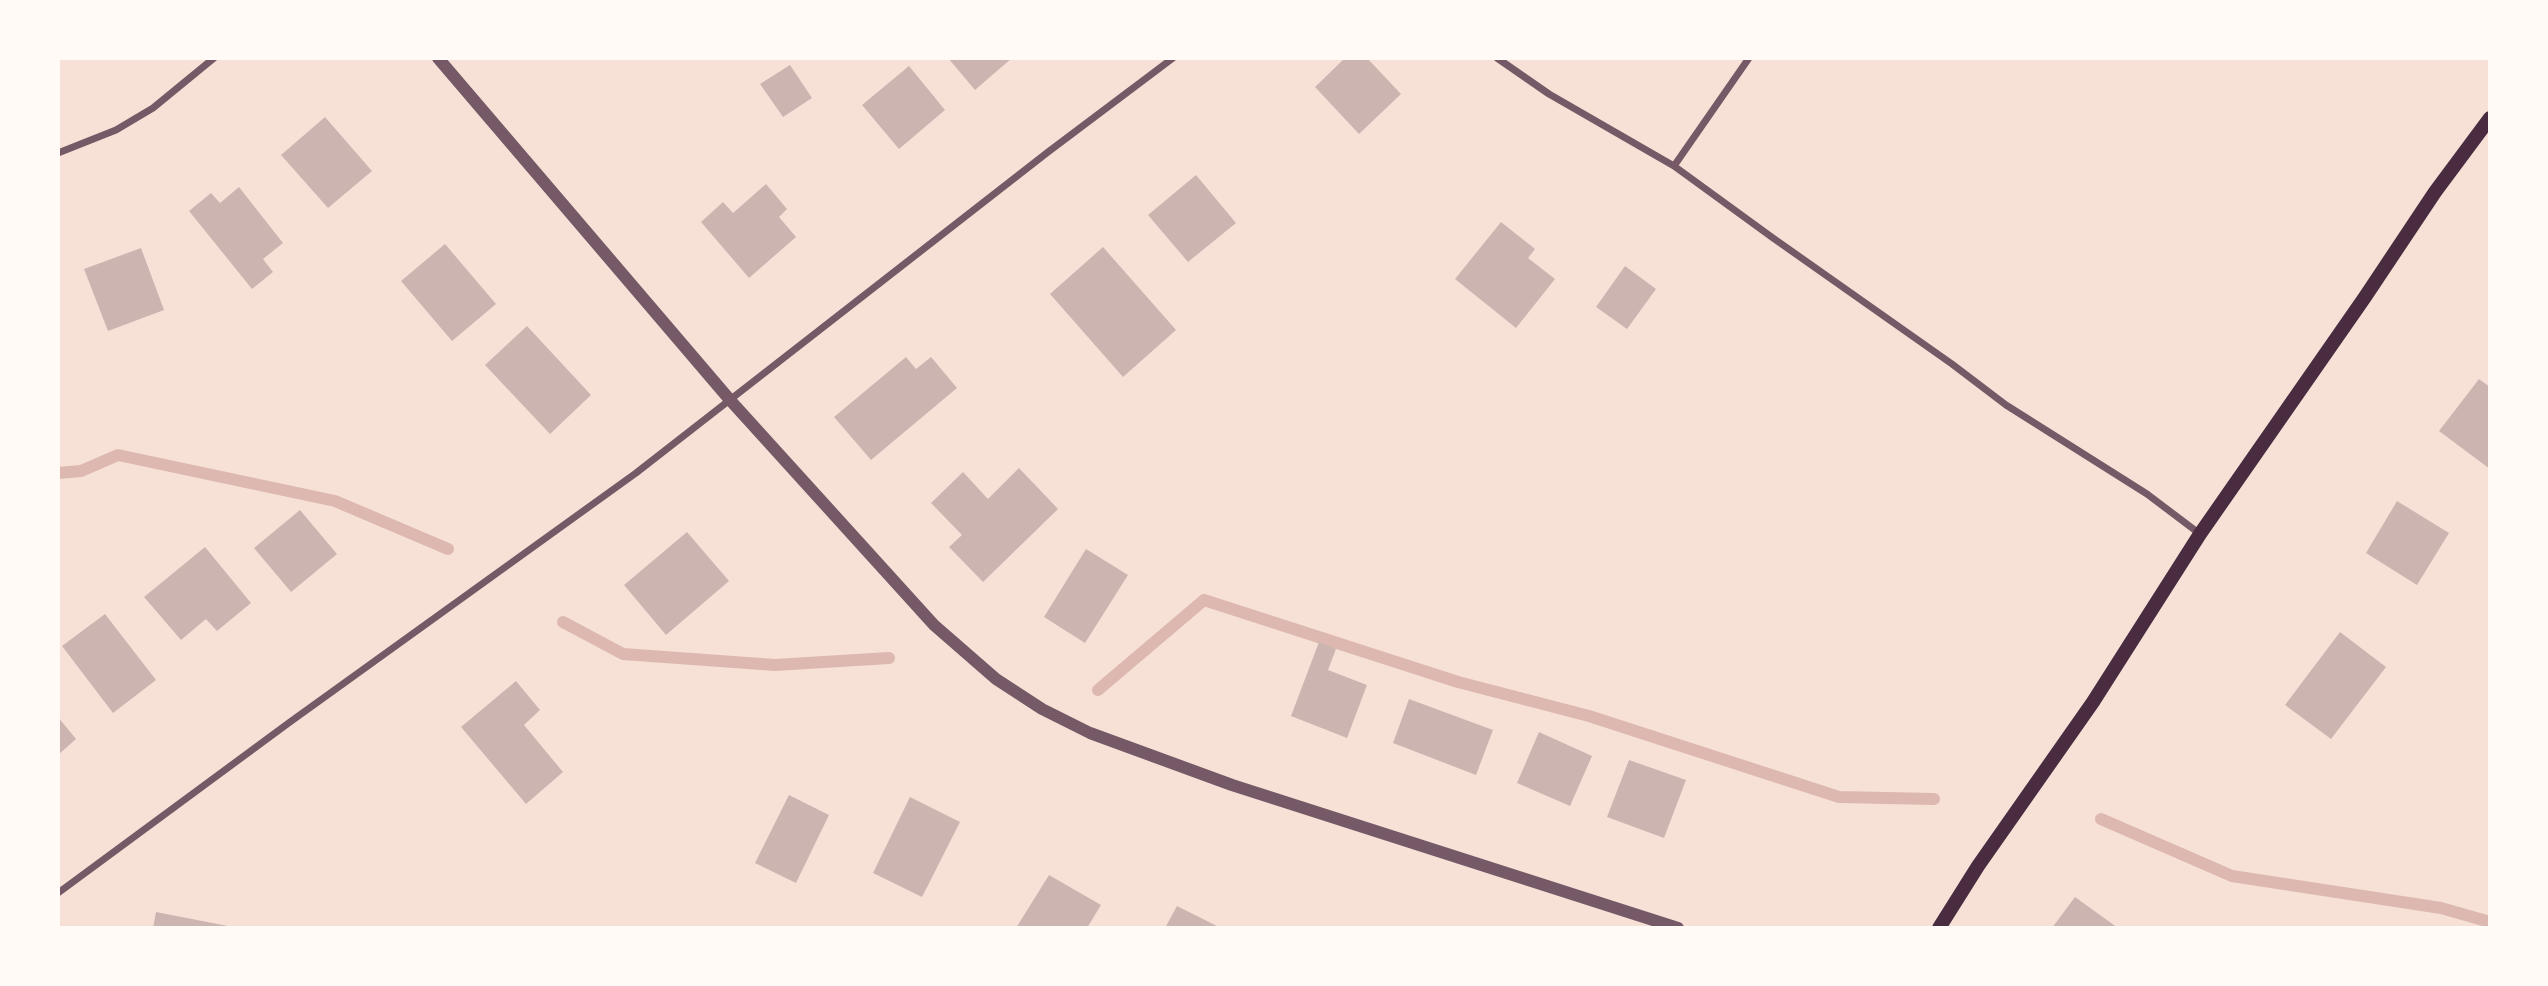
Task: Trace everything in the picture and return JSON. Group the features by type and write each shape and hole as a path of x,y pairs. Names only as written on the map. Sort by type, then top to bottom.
{"main road":[{"path":"1939,928 1978,866 2093,702 2200,534 2435,192 2490,118"}],"street":[{"path":"58,153 116,130 153,108 214,58"},
{"path":"438,58 730,400 934,625 996,679 1042,709 1090,733 1232,785 1678,928"},
{"path":"58,893 636,473 1037,161 1174,58"},
{"path":"1497,58 1549,94 1674,166 2006,405 2147,494 2200,534"},
{"path":"1674,166 1749,58"}],"building":[{"path":"948,58 1012,58 975,90"},
{"path":"1345,58 1367,58 1401,94 1359,134 1315,87"},
{"path":"790,65 812,98 783,117 760,84"},
{"path":"909,66 945,110 899,149 862,105"},
{"path":"325,117 372,171 328,208 281,155"},
{"path":"1196,175 1236,223 1188,262 1148,215"},
{"path":"766,184 787,209 779,217 796,237 749,278 701,222 723,202 733,213"},
{"path":"239,187 283,243 263,259 273,272 252,289 189,211 211,193 220,203"},
{"path":"1501,222 1535,249 1528,258 1555,279 1516,328 1455,279"},
{"path":"445,244 496,304 452,341 401,281"},
{"path":"1103,247 1176,330 1123,377 1050,294"},
{"path":"141,248 164,310 108,331 84,269"},
{"path":"1625,266 1656,289 1627,329 1596,307"},
{"path":"527,326 591,395 550,434 485,365"},
{"path":"906,357 916,369 931,357 957,388 871,460 834,417"},
{"path":"2479,379 2490,387 2490,469 2439,431"},
{"path":"1019,468 1058,509 983,582 949,547 962,535 931,503 963,472 988,499"},
{"path":"2397,501 2449,533 2417,585 2366,553"},
{"path":"300,510 337,554 291,592 254,548"},
{"path":"687,532 729,581 666,635 624,585"},
{"path":"205,547 251,603 217,631 206,619 181,640 144,597"},
{"path":"1086,549 1128,575 1085,643 1044,617"},
{"path":"105,614 156,680 113,713 62,646"},
{"path":"2340,632 2386,667 2331,739 2285,705"},
{"path":"1319,642 1336,649 1328,670 1367,685 1347,738 1291,716"},
{"path":"516,681 540,710 524,725 563,772 526,804 461,727"},
{"path":"1409,699 1493,730 1476,775 1393,743"},
{"path":"58,717 76,739 58,755"},
{"path":"1539,732 1592,756 1570,806 1517,783"},
{"path":"1629,760 1686,780 1664,838 1607,817"},
{"path":"789,795 829,815 796,883 755,863"},
{"path":"910,797 960,822 922,897 873,873"},
{"path":"1049,875 1101,905 1087,928 1016,928"},
{"path":"2075,897 2118,928 2052,928"},
{"path":"1177,906 1221,928 1165,928"},
{"path":"156,912 233,927 233,928 153,928"}],"waterway":[{"path":"58,473 81,471 118,455 335,501 448,549"},
{"path":"1098,690 1204,600 1458,682 1589,716 1839,797 1934,799"},
{"path":"563,622 623,654 775,665 889,658"},
{"path":"2101,819 2232,876 2441,908 2490,922"}]}
